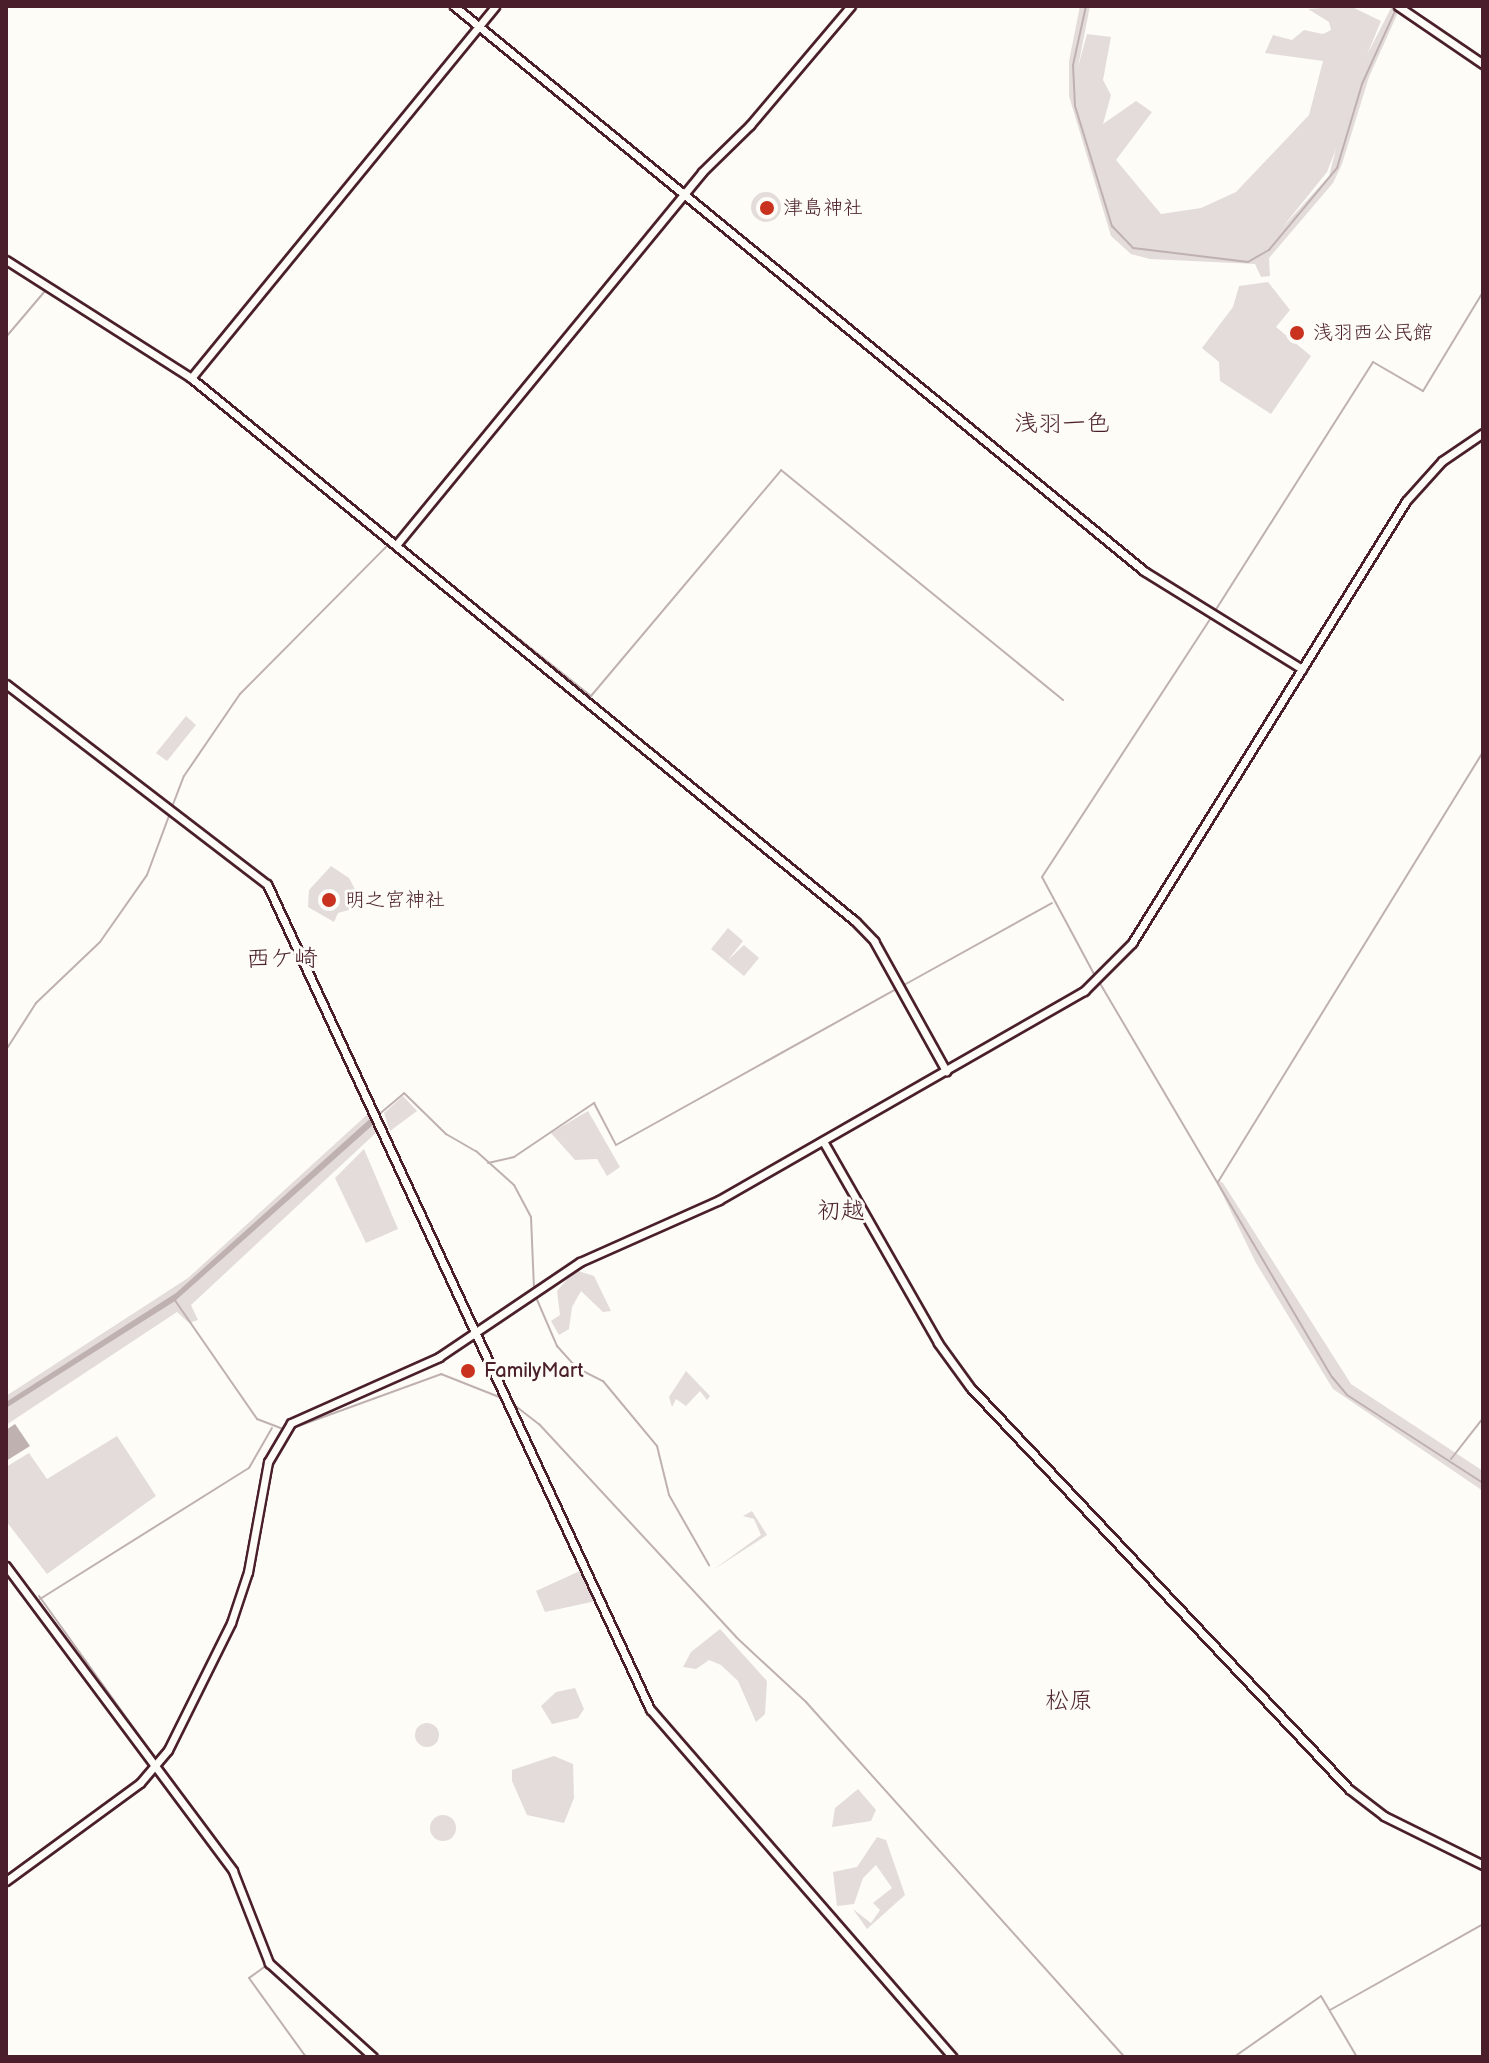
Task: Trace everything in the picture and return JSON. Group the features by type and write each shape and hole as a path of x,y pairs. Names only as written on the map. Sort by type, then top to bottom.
{"street":[{"path":"454,6 1144,571 1302,669"},
{"path":"191,378 495,6"},
{"path":"396,545 684,193 750,125 851,6"},
{"path":"1399,7 1483,64"},
{"path":"6,260 191,378 855,921 874,941 946,1071"},
{"path":"6,1881 156,1768 193,1708 231,1623 248,1572 275,1443 291,1423 312,1410 423,1365 580,1262 719,1200 1084,991 1118,959 1406,501 1442,461 1483,433"},
{"path":"6,684 262,877 375,1110 660,1725 952,2057"},
{"path":"823,1141 938,1343 970,1387 1349,1789 1384,1816 1483,1865"},
{"path":"6,1566 233,1871 269,1963 373,2057"}],"shaded area":[{"path":"1080,6 1090,6 1078,67 1087,34 1111,37 1103,80 1111,95 1103,124 1136,101 1152,112 1116,160 1161,214 1201,208 1236,192 1309,115 1323,61 1265,53 1273,35 1292,40 1304,30 1323,34 1331,30 1329,22 1308,9 1350,6 1381,21 1367,55 1392,6 1401,6 1369,77 1342,164 1333,183 1269,258 1270,276 1261,277 1255,264 1150,259 1131,254 1111,236 1069,96 1069,61","holes":["1336,149 1329,176 1282,228 1327,172"]},
{"path":"766,192 777,196 781,207 777,218 766,222 755,218 751,207 755,196"},
{"path":"1268,282 1290,310 1276,327 1311,356 1271,414 1220,381 1219,362 1202,348 1233,307 1239,286"},
{"path":"186,716 196,725 167,761 156,753"},
{"path":"331,866 349,878 357,893 356,908 338,913 334,922 308,907 309,890"},
{"path":"728,928 743,941 728,960 744,945 759,958 744,976 711,949"},
{"path":"403,1096 417,1111 390,1131 384,1113"},
{"path":"588,1111 620,1167 607,1176 597,1159 575,1160 551,1133"},
{"path":"370,1112 379,1130 191,1305 198,1320 189,1323 177,1312 6,1425 6,1396 188,1278"},
{"path":"372,1117 375,1123 175,1301 6,1408 6,1402 176,1293"},
{"path":"364,1149 398,1229 366,1243 335,1178"},
{"path":"1215,1179 1223,1183 1351,1384 1483,1471 1483,1491 1333,1389 1256,1263"},
{"path":"575,1270 594,1276 611,1311 603,1312 581,1291 572,1307 569,1329 559,1335 551,1321 560,1315 557,1291"},
{"path":"686,1371 710,1396 707,1400 700,1391 686,1406 676,1399 672,1407 669,1397"},
{"path":"15,1424 30,1446 6,1461 6,1430"},
{"path":"117,1436 156,1496 47,1574 6,1521 6,1467 29,1453 47,1479"},
{"path":"752,1511 767,1535 713,1570 761,1535 754,1519 743,1516"},
{"path":"582,1570 596,1601 545,1612 536,1591"},
{"path":"720,1629 767,1681 765,1714 756,1722 738,1681 721,1665 709,1660 696,1669 683,1667 691,1652"},
{"path":"575,1688 584,1709 578,1718 552,1724 541,1706 556,1692"},
{"path":"427,1723 438,1730 439,1735 432,1746 427,1747 416,1740 415,1735 422,1724"},
{"path":"554,1756 573,1764 574,1798 564,1823 527,1815 512,1781 512,1770"},
{"path":"858,1789 876,1810 871,1821 832,1827 835,1808"},
{"path":"443,1815 452,1819 456,1828 452,1837 443,1841 434,1837 430,1828 434,1819"},
{"path":"877,1837 886,1840 905,1895 867,1929 853,1909 871,1923 880,1910 873,1903 892,1888 876,1865 863,1878 854,1904 837,1906 833,1872 857,1867"}],"waterway":[{"path":"1086,6 1073,65 1075,106 1112,226 1133,248 1248,262 1269,250 1337,168 1362,84 1397,7"},
{"path":"6,337 45,291 64,301"},
{"path":"1215,611 1373,362 1423,391 1483,292"},
{"path":"196,377 233,333"},
{"path":"401,545 591,696 781,470 1063,700"},
{"path":"172,807 184,776 240,694 390,543"},
{"path":"1094,974 1042,877 1212,616"},
{"path":"1218,1182 1483,752"},
{"path":"6,1050 36,1003 100,942 147,875 170,813"},
{"path":"904,985 1052,903"},
{"path":"1098,980 1332,1377 1347,1395 1483,1483"},
{"path":"488,1163 514,1157 594,1103 616,1145 898,988"},
{"path":"377,1116 404,1093 446,1134 476,1151 514,1185 531,1217 534,1289"},
{"path":"535,1295 557,1346 577,1368 603,1381 657,1446 669,1495 709,1565"},
{"path":"174,1299 257,1419 283,1429"},
{"path":"293,1428 441,1374 504,1399"},
{"path":"513,1404 539,1424 736,1637 806,1702 1124,2057"},
{"path":"1451,1459 1483,1418"},
{"path":"40,1599 249,1468 272,1428"},
{"path":"39,1596 157,1760"},
{"path":"161,1765 234,1867"},
{"path":"1330,2010 1483,1924"},
{"path":"267,1965 249,1978 306,2057"},
{"path":"1234,2057 1321,1996 1357,2057"}],"place":[{"name":"津島神社","path":"767,208"},
{"name":"浅羽西公民館","path":"1297,333"},
{"name":"明之宮神社","path":"329,900"},
{"name":"FamilyMart","path":"468,1371"}],"district":[{"name":"浅羽一色","path":"1062,424"},
{"name":"西ケ崎","path":"282,959"},
{"name":"初越","path":"841,1211"},
{"name":"松原","path":"1069,1701"}]}
